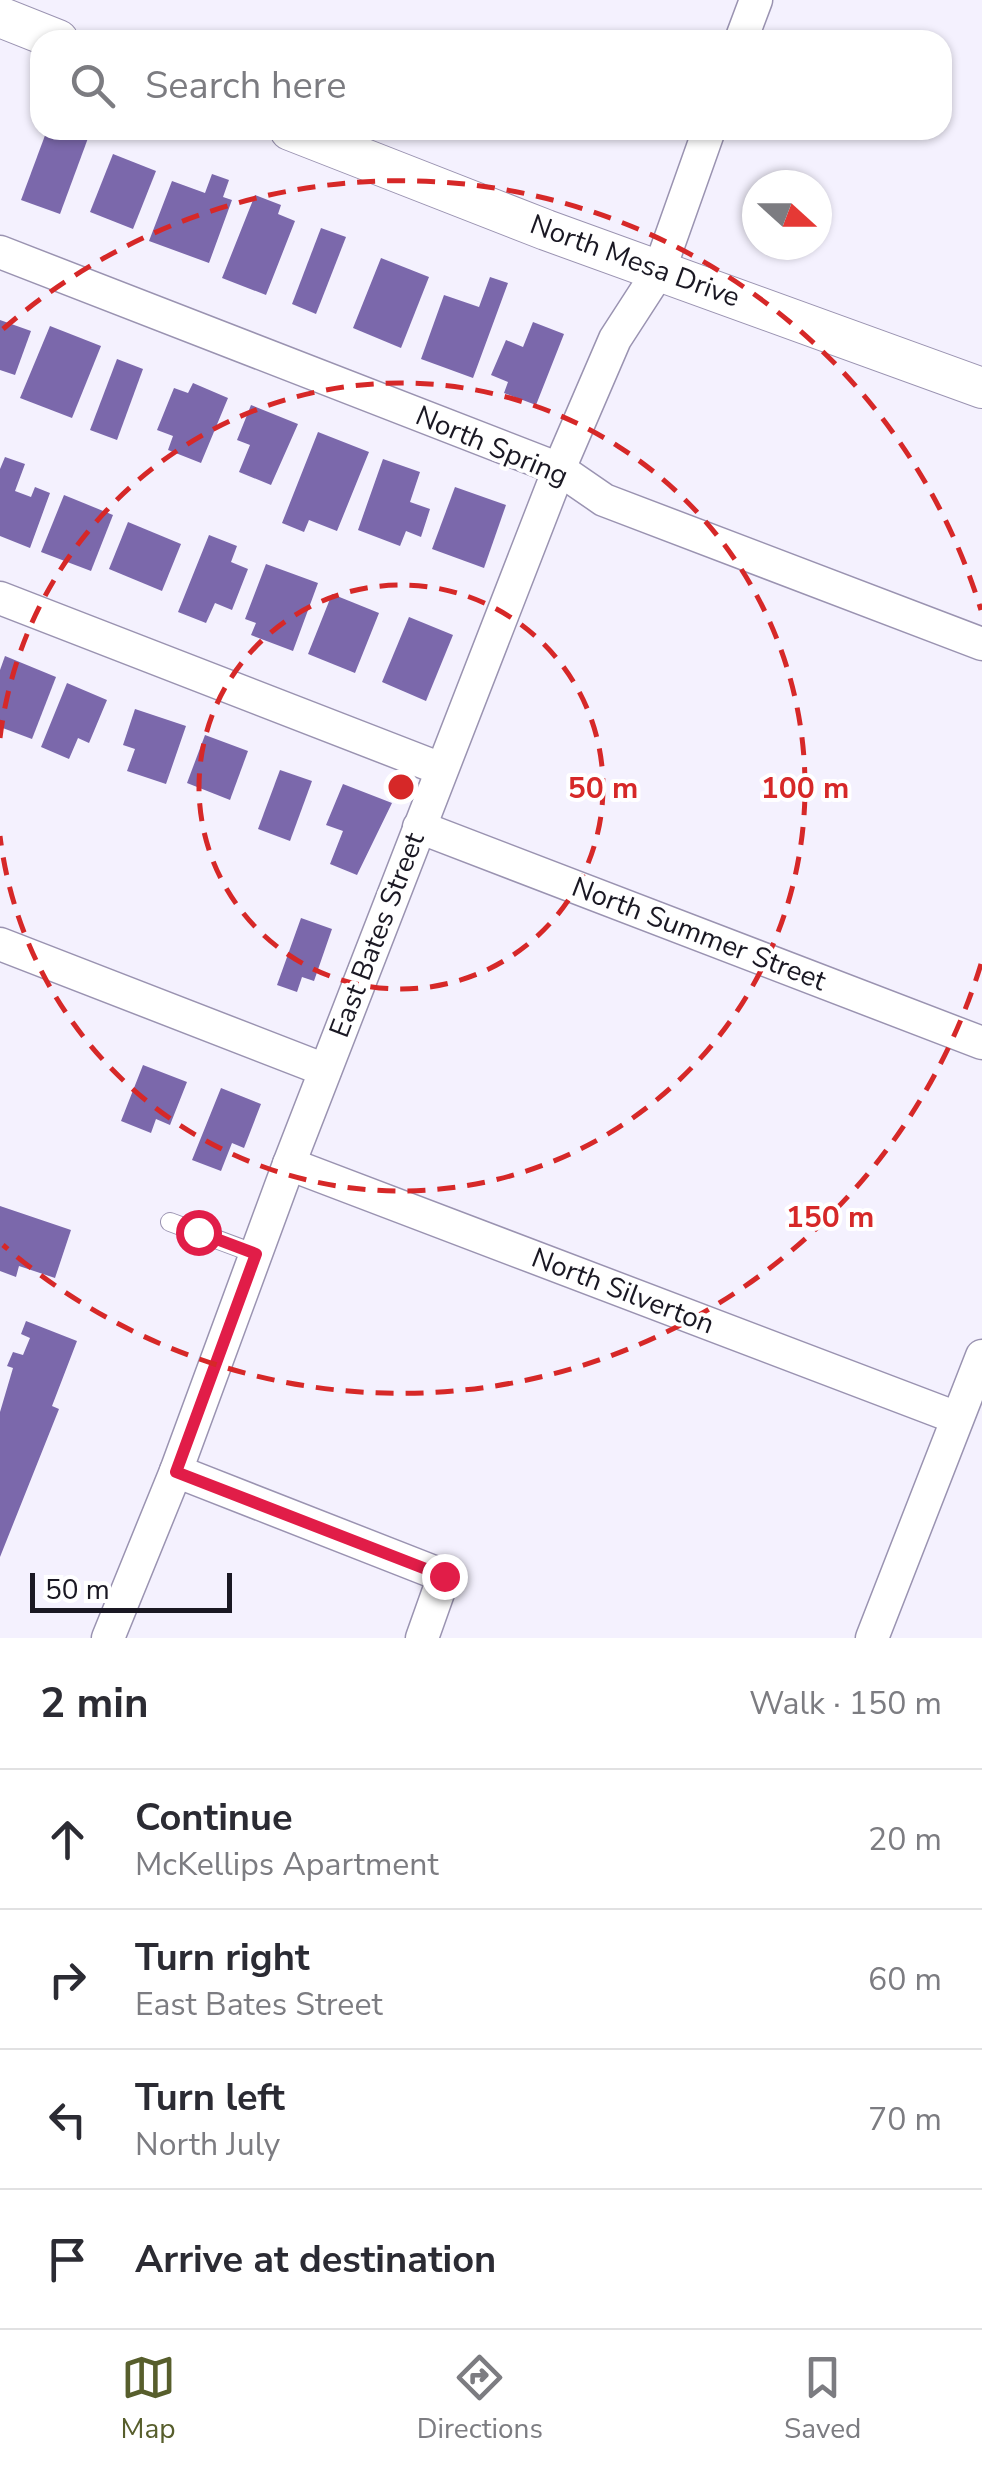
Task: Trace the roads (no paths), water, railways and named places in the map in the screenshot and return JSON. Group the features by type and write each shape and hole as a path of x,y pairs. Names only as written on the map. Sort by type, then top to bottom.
{"street":[{"path":"746,30 756,0"},
{"path":"0,17 33,30"},
{"name":"North Mesa Drive","path":"316,140 659,271 982,388"},
{"name":"East Bates Street","path":"108,1638 176,1472 325,1070 559,469 615,339 659,271 705,140"},
{"name":"North Spring","path":"0,252 559,469 604,500 982,644"},
{"path":"0,598 441,769"},
{"name":"North Summer Street","path":"419,826 981,1040"},
{"path":"0,944 325,1070"},
{"name":"North Silverton","path":"290,1164 958,1418"},
{"path":"872,1638 982,1356"},
{"path":"176,1472 444,1576 422,1638"}],"lane":[{"path":"170,1222 256,1254"}]}
